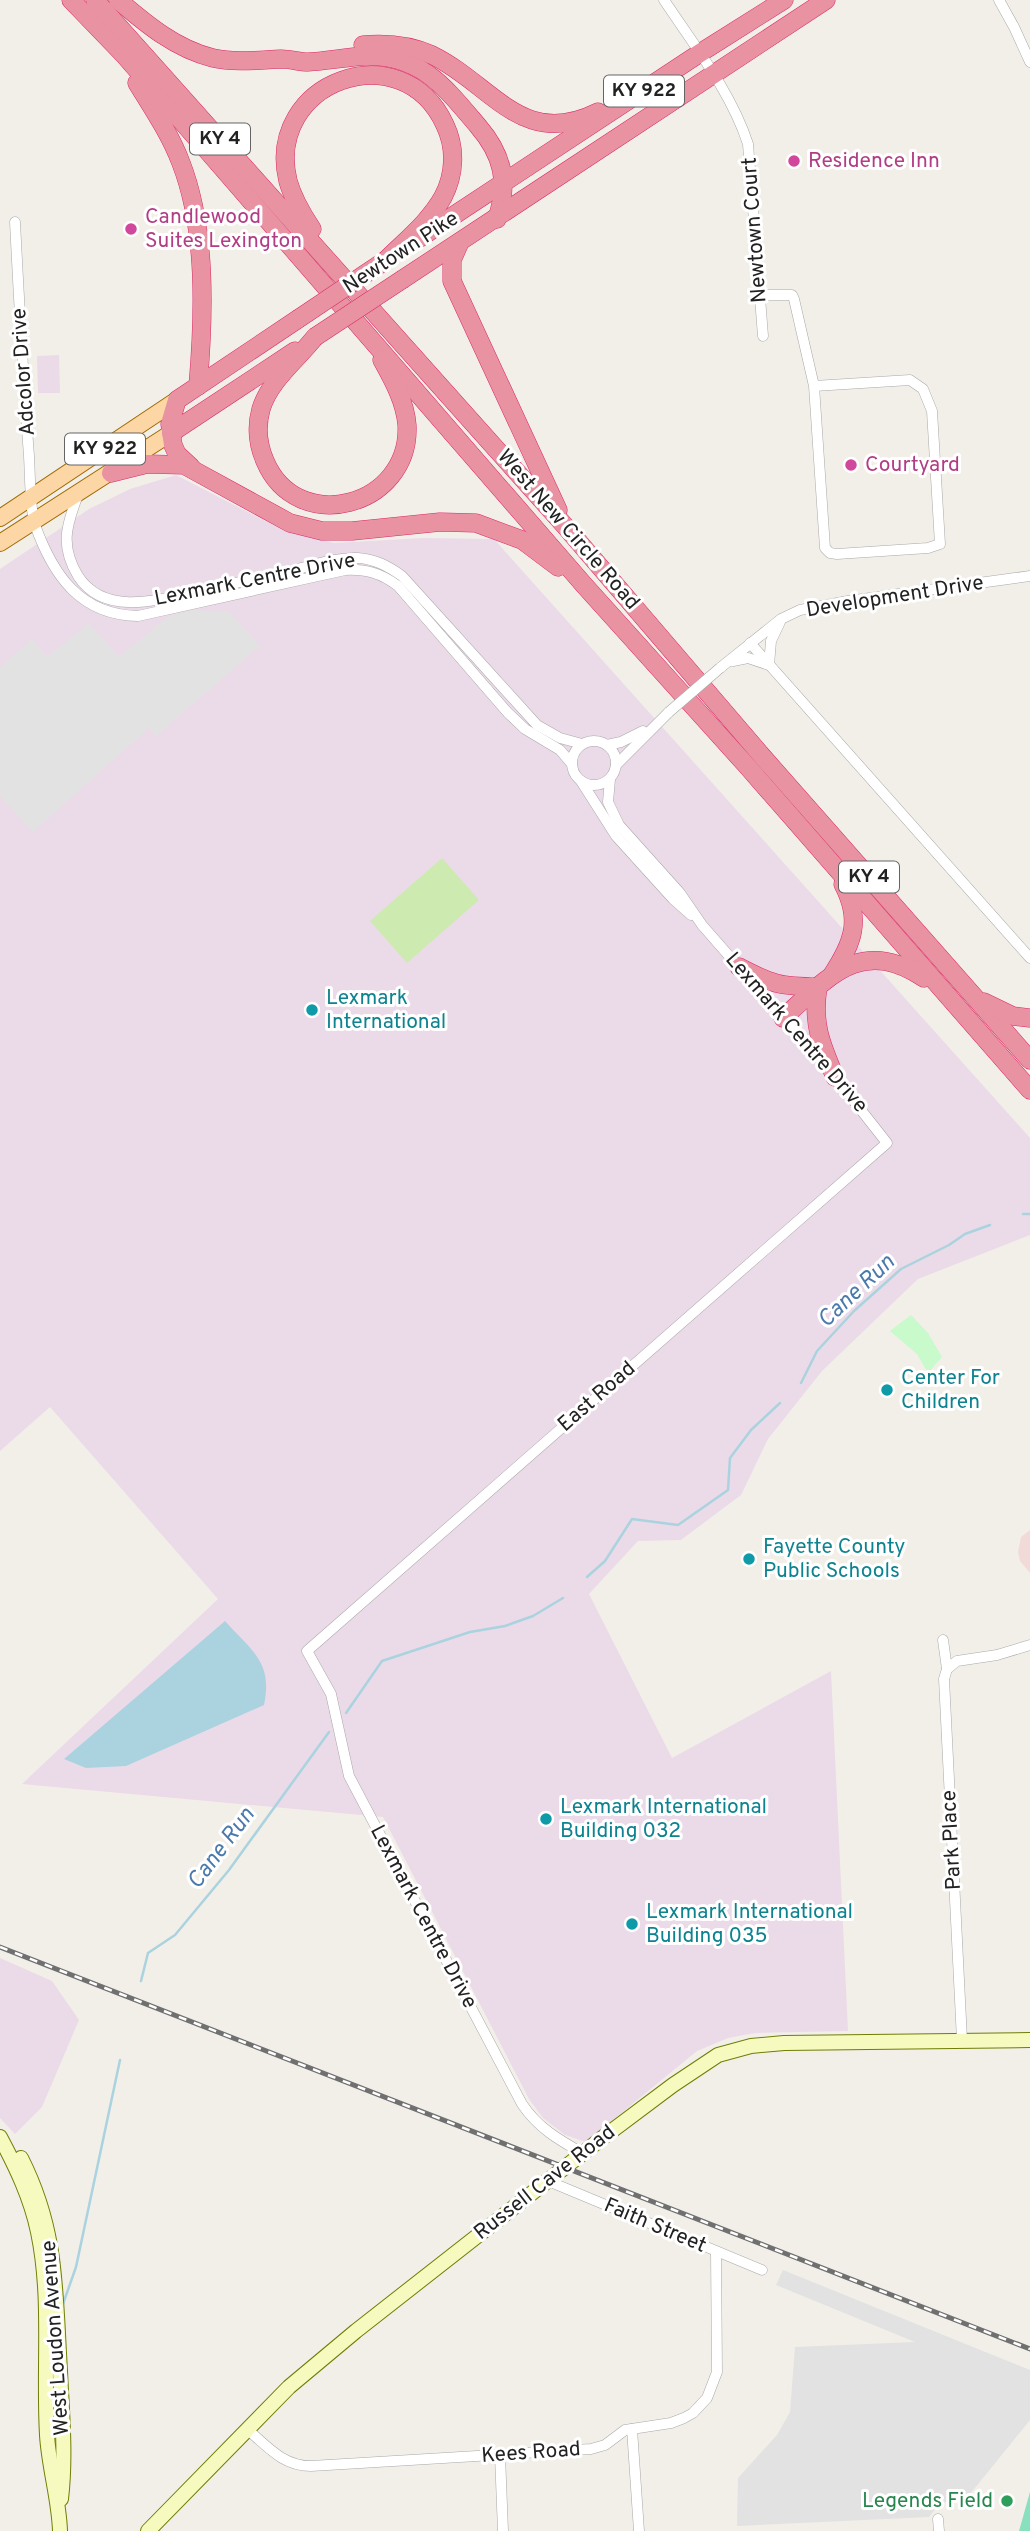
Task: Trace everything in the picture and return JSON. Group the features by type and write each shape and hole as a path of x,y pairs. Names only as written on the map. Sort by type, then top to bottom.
{"highway":[{"name":"West New Circle Road","path":"71,0 99,28 363,327 584,584 1030,1090"},
{"name":"West New Circle Road","path":"95,0 565,526 753,746 1030,1059"},
{"path":"118,0 150,27 211,58 234,61 291,59 304,62 383,56 420,68 438,81 484,133 495,150 505,182 497,219"},
{"name":"Newtown Pike","path":"177,400 784,0"},
{"name":"Newtown Pike","path":"171,433 826,0"},
{"path":"99,28 169,135 190,189 198,238 201,281 202,333 198,386"},
{"path":"291,59 305,52 365,45 394,45 419,50 448,65 527,119 546,125 583,119 659,81"},
{"path":"344,279 299,209 288,181 285,153 297,116 314,95 334,82 361,75 388,77 425,96 443,120 452,146 451,171 444,195 424,224 386,260"},
{"path":"460,242 452,260 452,281 565,526"},
{"path":"315,337 269,391 261,408 258,436 260,451 267,467 289,492 305,501 325,505 342,504 373,493 386,483 396,471 407,441 407,425 401,397 363,327"},
{"path":"177,400 171,433 177,454 195,470"},
{"path":"111,473 161,463 184,466 290,523 313,529 345,532 440,522 476,523 522,540 584,584"},
{"path":"831,862 850,898 854,922 852,941 832,975"},
{"path":"852,941 870,961"},
{"path":"783,1018 832,975 852,965 870,961 888,960 905,966 941,990"},
{"path":"739,967 768,982 783,986 818,987"},
{"path":"818,987 816,1003 819,1041 835,1077"},
{"path":"975,997 1001,1011 1028,1015"}],"main road":[{"name":"Newtown Pike","path":"0,518 177,400"},
{"name":"Newtown Pike","path":"0,543 171,433"}],"street":[{"name":"Newtown Court","path":"664,0 738,116 748,144 763,336"},
{"path":"999,0 1030,62"},
{"name":"Adcolor Drive","path":"16,222 33,521"},
{"path":"760,295 792,295 794,299 814,386 825,548 830,553 837,554 928,548 940,544 932,411 923,389 910,380 814,386"},
{"name":"Lexmark Centre Drive","path":"79,491 67,525 66,548 84,585 105,598 124,602 164,599 328,562 356,558 373,560 402,576 537,726 582,744"},
{"name":"Lexmark Centre Drive","path":"33,521 44,547 75,593 102,611 119,615 138,616 345,569 360,569 381,575 398,586 508,713 525,729 560,750 571,763"},
{"name":"Development Drive","path":"616,765 669,712 720,668 781,619 800,610 1030,576"},
{"path":"769,665 771,640 781,619"},
{"path":"750,643 1030,958"},
{"path":"720,668 740,658 755,659 769,665"},
{"name":"Development Drive","path":"607,745 635,736 669,712"},
{"path":"594,741 607,745 612,750 616,765 610,779 605,783 593,785 581,781 574,773 571,763 576,749 582,744 594,741"},
{"name":"Lexmark Centre Drive","path":"610,779 608,802 619,825 680,892 702,925"},
{"name":"Lexmark Centre Drive","path":"581,781 616,836 673,899 702,925 835,1077 887,1143"},
{"name":"East Road","path":"307,1651 887,1143"},
{"name":"Park Place","path":"943,1640 947,1669 944,1679 962,2040"},
{"path":"947,1669 957,1661 997,1655 1030,1645"},
{"name":"Lexmark Centre Drive","path":"307,1651 331,1694 349,1776 522,2104 533,2121 584,2154"},
{"name":"Russell Cave Road","path":"148,2531 289,2387 356,2331 548,2181 690,2073 718,2055 735,2049 784,2043 1030,2040"},
{"name":"West Loudon Avenue","path":"0,2135 10,2141 32,2180 42,2204 52,2247 64,2433 65,2470 60,2521"},
{"name":"Faith Street","path":"548,2181 762,2270"},
{"name":"Kees Road","path":"247,2429 281,2458 301,2466 591,2449 605,2445 625,2430 684,2418 702,2405 712,2389 717,2372 716,2252"},
{"path":"632,2429 639,2531"},
{"path":"500,2455 503,2531"},
{"path":"938,2519 939,2531"},
{"path":"60,2521 70,2531"}],"shaded area":[{"path":"59,355 60,393 38,393 37,356"},
{"name":"Lexmark International","path":"176,475 275,526 334,543 423,538 494,539 1030,1138 1030,1235 918,1279 822,1371 768,1439 741,1495 681,1540 638,1541 589,1594 672,1758 831,1671 848,2031 755,2033 728,2038 697,2051 586,2142 565,2135 543,2118 529,2099 383,1817 22,1784 218,1599 50,1407 0,1451 0,569 89,509 130,489"},
{"path":"190,610 229,612 260,646 156,736 149,728 33,832 0,796 0,667 32,639 47,657 89,623 119,657 166,618"},
{"path":"1030,1530 1030,1573 1020,1561 1018,1552 1021,1537"},
{"path":"0,1958 52,1981 79,2020 42,2107 15,2134 0,2118"},
{"path":"783,2270 1030,2370 1030,2420 966,2499 940,2503 929,2517 737,2526 738,2478 777,2435 790,2412 795,2347 915,2342 776,2285"}],"green space":[{"path":"442,858 479,900 407,963 370,921"},
{"path":"911,1315 928,1333 942,1357 928,1373 917,1354 890,1331"},
{"path":"1030,2492 1030,2531 1019,2531"}],"water":[{"path":"225,1621 252,1649 263,1667 266,1678 264,1705 126,1766 86,1768 64,1759"}],"waterway":[{"name":"Cane Run","path":"1023,1214 1030,1214"},
{"name":"Cane Run","path":"801,1383 817,1351 854,1311 901,1269 965,1234 990,1225"},
{"name":"Cane Run","path":"587,1577 605,1561 632,1519 678,1525 728,1490 730,1458 751,1430 780,1403"},
{"name":"Cane Run","path":"346,1713 382,1661 470,1632 505,1626 533,1616 563,1598"},
{"name":"Cane Run","path":"141,1981 148,1953 175,1935 229,1870 329,1732"},
{"name":"Cane Run","path":"63,2304 76,2267 120,2060"}],"railway":[{"path":"0,1947 1030,2349"}],"place":[{"name":"Residence Inn","path":"794,161"},
{"name":"Candlewood Suites Lexington","path":"131,229"},
{"name":"Courtyard","path":"851,465"},
{"name":"Lexmark International","path":"312,1010"},
{"name":"Center For Children","path":"887,1390"},
{"name":"Fayette County Public Schools","path":"749,1559"},
{"name":"Lexmark International Building 032","path":"546,1819"},
{"name":"Lexmark International Building 035","path":"632,1924"},
{"name":"Legends Field","path":"1007,2501"}]}
